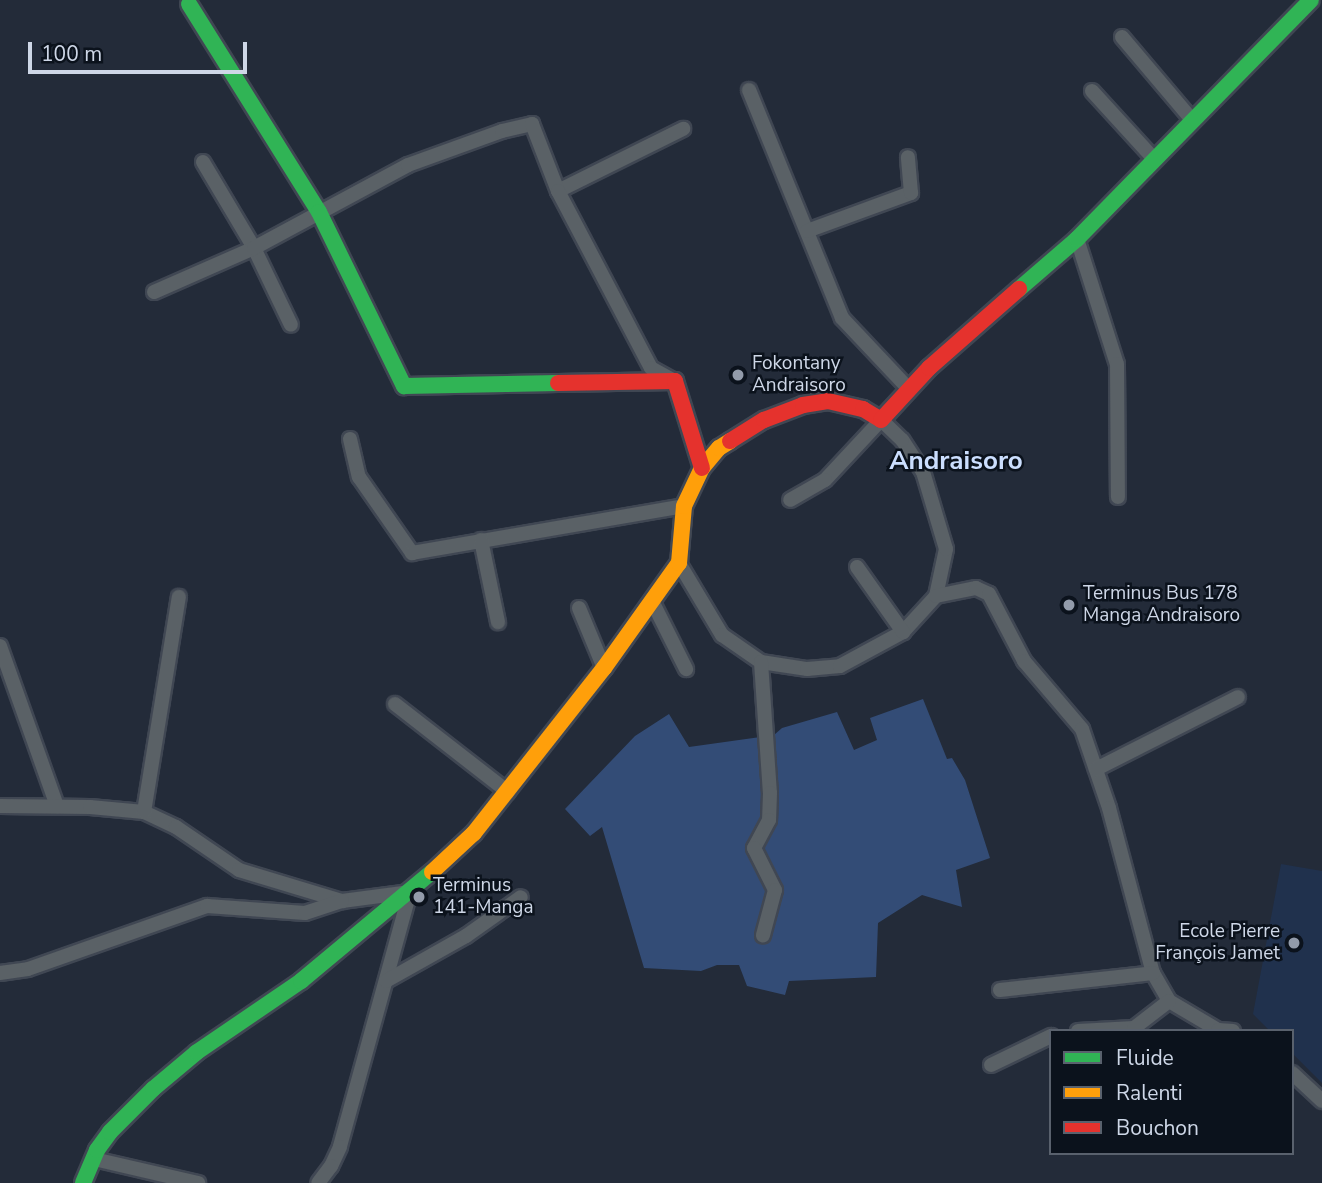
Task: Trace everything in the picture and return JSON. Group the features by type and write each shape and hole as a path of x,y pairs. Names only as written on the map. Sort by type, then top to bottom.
{"street":[{"path":"790,500 825,480 908,388 1005,299 1077,239 1311,0"},
{"path":"189,4 319,212 404,386 675,381"},
{"path":"1122,37 1193,121"},
{"path":"749,90 842,318 908,388"},
{"path":"1092,91 1155,160"},
{"path":"154,292 254,248 408,165 502,131 532,124 558,191 651,368 675,381 702,468"},
{"path":"558,191 683,129"},
{"path":"807,231 911,193 908,157"},
{"path":"202,162 254,248 291,325"},
{"path":"1077,239 1117,365 1118,497"},
{"path":"83,1183 110,1132 171,1074 197,1052 301,982 410,892 467,840 508,792 604,668 679,563 684,506 702,468 719,448 764,420 803,405 828,401 863,409 881,419 902,440 923,472 946,549 936,596 903,632 840,666 807,669 761,662 722,635 679,563"},
{"path":"350,439 359,477 412,553 684,506"},
{"path":"481,540 498,622"},
{"path":"857,567 903,632"},
{"path":"936,596 976,587 989,594 1024,661 1082,729 1109,808 1153,973 1169,1001 1216,1029"},
{"path":"144,812 179,597"},
{"path":"653,603 686,669"},
{"path":"579,608 604,668"},
{"path":"0,646 57,806"},
{"path":"761,662 770,793 769,820 754,848 775,890 763,935"},
{"path":"1096,769 1238,697"},
{"path":"396,704 508,792"},
{"path":"0,806 57,806 144,812 176,827 239,870 342,901"},
{"path":"0,973 28,969 207,906 305,913 342,901 410,892"},
{"path":"318,1183 331,1166 340,1147 410,892"},
{"path":"386,981 466,936 521,897"},
{"path":"1000,990 1153,973"},
{"path":"1115,1029 1134,1028 1169,1001"},
{"path":"991,1065 1049,1037"},
{"path":"1294,1075 1322,1101"},
{"path":"94,1159 198,1183"}],"shaded area":[{"path":"923,699 947,759 952,758 965,780 990,858 956,870 962,907 922,895 878,923 876,977 789,981 785,995 747,986 739,965 717,965 701,971 644,968 602,827 590,836 565,809 635,736 669,714 689,747 774,735 782,728 837,712 854,750 877,740 870,718"},
{"name":"Ecole Pierre François Jamet","path":"1281,864 1322,871 1322,1083 1294,1055 1294,1029 1268,1029 1253,1014"}],"traffic: fast":[{"path":"1019,289 1077,239 1311,0"},
{"path":"189,4 319,212 404,386 558,383"},
{"path":"83,1183 97,1150 110,1132 153,1089 197,1052 301,981 432,872"}],"traffic: slow":[{"path":"432,872 474,833 604,668 679,563 684,506 702,468 719,448 730,441"}],"traffic: jam":[{"path":"730,441 764,420 803,405 828,401 863,409 881,420 929,368 1019,289"},
{"path":"558,383 675,381 702,468"}],"place":[{"name":"Fokontany Andraisoro","path":"738,375"},
{"name":"Terminus Bus 178 Manga Andraisoro","path":"1069,605"},
{"name":"Terminus 141-Manga","path":"419,897"},
{"name":"Ecole Pierre François Jamet","path":"1294,943"}],"district":[{"name":"Andraisoro","path":"956,461"}]}
